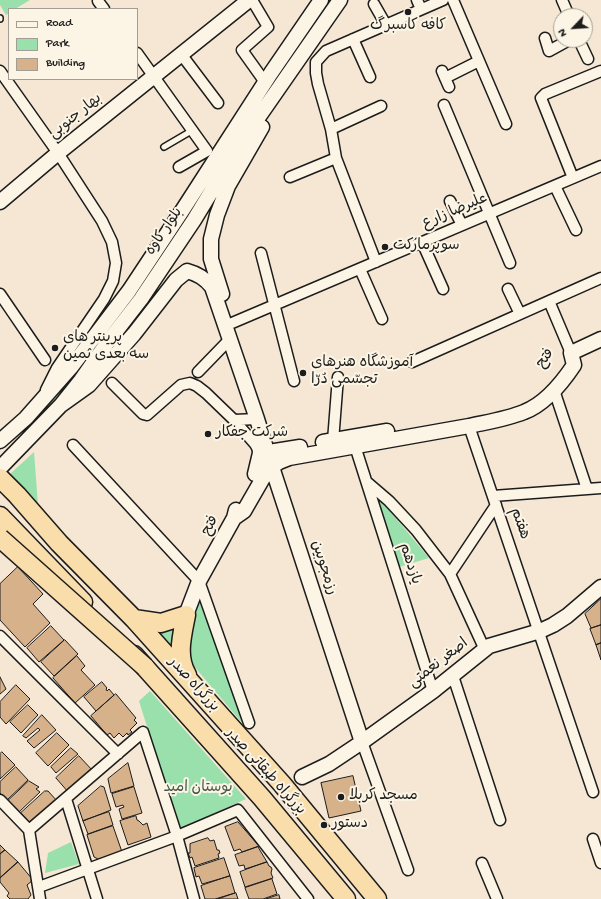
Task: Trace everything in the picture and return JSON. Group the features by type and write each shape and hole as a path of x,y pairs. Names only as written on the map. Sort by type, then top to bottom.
{"highway":[{"name":"بزرگراه صدر","path":"0,478 8,494 134,619 282,784 376,899"},
{"name":"بزرگراه طبقاتی صدر","path":"8,494 280,785 376,899"},
{"name":"بزرگراه طبقاتی صدر","path":"0,516 145,667 262,798 346,899"},
{"name":"بزرگراه صدر","path":"0,521 39,558 144,668 260,800 343,899"},
{"path":"0,538 145,667"},
{"path":"134,619 161,623 186,615 180,654 183,668 191,683"}],"street":[{"name":"بهار جنوبی","path":"0,202 58,153 181,54 251,0"},
{"path":"251,0 268,27 242,50 262,78"},
{"name":"بلوار کاوه","path":"0,441 26,418 72,366 129,291 271,73 321,0"},
{"name":"بلوار کاوه","path":"0,468 61,405 141,299 194,220 242,142 340,0"},
{"path":"376,262 336,158 331,129 318,84 316,62 326,51 386,25 419,5 443,0"},
{"path":"453,0 506,124"},
{"path":"374,4 386,25"},
{"path":"545,38 549,51 554,48"},
{"path":"353,39 370,77"},
{"path":"583,48 588,59"},
{"path":"181,54 218,102"},
{"path":"138,55 207,150 179,167"},
{"path":"445,78 479,61"},
{"path":"0,71 58,153 102,221 112,242 116,263 113,281 104,299 57,368 37,405"},
{"path":"573,178 541,98 545,94 601,71"},
{"name":"رزمجوبین","path":"271,458 257,419 229,329 219,284 211,259 211,239 217,215 228,186 260,132 283,83"},
{"path":"444,105 510,263"},
{"path":"331,129 381,106"},
{"path":"290,177 336,158"},
{"name":"علیرضا زارع","path":"229,329 274,305 601,166"},
{"path":"555,186 576,230"},
{"path":"450,201 462,225"},
{"path":"422,242 443,289"},
{"path":"261,253 294,381"},
{"path":"360,269 382,319"},
{"name":"رزمجوبین","path":"61,405 89,385 134,334 176,280 187,271 206,279 212,287 229,329 362,742"},
{"path":"412,362 601,278"},
{"path":"508,289 520,314"},
{"path":"0,294 45,360"},
{"path":"549,301 571,353 601,339"},
{"path":"198,372 229,329"},
{"name":"فتح","path":"271,458 289,458 354,442 468,422 521,403 553,386 571,353"},
{"path":"333,441 338,377"},
{"path":"112,383 143,414 147,416 178,387 186,383 197,386 234,420 255,444 271,458 263,478 244,512 234,518"},
{"path":"553,386 588,489"},
{"path":"234,420 257,419"},
{"name":"هفتم","path":"468,422 540,631 593,792"},
{"name":"فتح","path":"186,615 199,581 234,518 236,508 255,474 271,458 333,441 354,442"},
{"name":"یازدهم","path":"354,442 434,691"},
{"path":"73,445 199,581 249,723"},
{"path":"367,482 389,501 416,530 450,574 484,650"},
{"path":"450,574 495,500 601,488"},
{"name":"اصغر نعمتی","path":"302,777 328,764 362,742 434,691 484,650 494,644 540,631 561,621 601,586"},
{"path":"0,636 118,754"},
{"path":"453,676 500,820"},
{"path":"29,830 143,732 177,836 194,899"},
{"path":"362,742 408,870"},
{"path":"66,799 98,899"},
{"path":"0,800 29,830 40,899"},
{"path":"39,887 177,836 238,810 308,899"},
{"path":"593,839 601,863"},
{"path":"482,863 497,899"}],"lane":[{"path":"164,147 192,130"}],"green space":[{"path":"0,0 30,0 17,8 8,8 8,14 6,15 0,5"},
{"path":"34,452 38,505 9,475"},
{"path":"374,496 389,510 429,558 399,567"},
{"path":"200,593 243,724 193,665 187,649 188,634"},
{"path":"181,620 174,657 140,627"},
{"name":"بوستان امید","path":"150,691 246,799 179,829 139,701"},
{"path":"71,842 79,864 45,873 48,853"}],"building":[{"path":"18,567 43,594 33,604 50,623 25,647 0,620 0,584"},
{"path":"601,599 601,625 591,628 585,614"},
{"path":"601,625 601,643 596,645 590,629"},
{"path":"51,626 64,640 39,662 27,648"},
{"path":"65,640 78,654 54,676 41,662"},
{"path":"601,643 601,660 596,645"},
{"path":"77,656 85,666 81,670 95,685 75,703 53,678"},
{"path":"0,677 6,689 0,694"},
{"path":"102,682 107,688 107,691 109,689 114,695 96,711 84,697"},
{"path":"16,685 30,699 6,724 0,717 0,702"},
{"path":"116,694 136,718 134,720 137,723 130,730 132,732 128,735 127,733 123,737 119,733 114,738 110,733 107,735 91,716"},
{"path":"28,705 38,715 21,733 10,722"},
{"path":"42,715 56,730 34,748 27,741 40,730 38,728 26,738 23,736"},
{"path":"57,733 69,745 48,766 36,753"},
{"path":"71,748 78,754 56,773 51,767"},
{"path":"2,752 15,765 0,779 0,754"},
{"path":"79,756 93,771 69,793 56,778"},
{"path":"128,763 134,786 111,793 108,779"},
{"path":"16,767 28,780 7,800 0,793 0,782"},
{"name":"مسجد کربلا","path":"353,776 361,811 329,818 321,783"},
{"path":"29,781 39,787 36,789 40,792 19,812 8,801"},
{"path":"101,786 104,787 111,810 83,821 78,806"},
{"path":"134,787 142,813 122,819 119,809 124,807 123,805 116,807 112,794"},
{"path":"45,791 48,791 58,802 32,826 21,813"},
{"path":"109,812 113,825 88,834 83,821"},
{"path":"136,816 137,820 143,825 147,823 151,837 128,845 120,821"},
{"path":"238,822 259,846 242,852 240,849 234,851 225,827"},
{"path":"113,826 122,852 100,860 94,857 87,835"},
{"path":"208,838 210,841 214,840 217,850 219,850 220,853 218,854 219,858 195,866 192,857 190,858 188,853 190,853 190,844"},
{"path":"0,845 5,850 0,854"},
{"path":"258,847 267,862 245,869 244,865 239,866 235,855"},
{"path":"5,850 18,862 0,878 0,854"},
{"path":"224,858 230,876 202,884 199,876 196,877 194,868"},
{"path":"18,862 33,880 27,885 31,895 28,899 10,899 7,896 9,893 0,882 0,878"},
{"path":"267,862 272,869 271,873 273,878 245,887 240,872"},
{"path":"230,876 235,893 215,899 205,899 201,886"},
{"path":"272,879 277,894 263,899 249,899 245,888"},
{"path":"236,893 238,899 218,899"},
{"path":"279,895 280,899 266,899"}],"place":[{"name":"کافه کاسبرگ","path":"408,12"},
{"name":"سوپرمارکت","path":"385,247"},
{"name":"پرینتر های سه بعدی ثمین","path":"55,348"},
{"name":"آموزشگاه هنرهای تجسّمی دُرّا","path":"303,373"},
{"name":"شرکت جفکار","path":"208,434"},
{"name":"مسجد کربلا","path":"341,797"},
{"name":"دستور","path":"324,825"}]}
